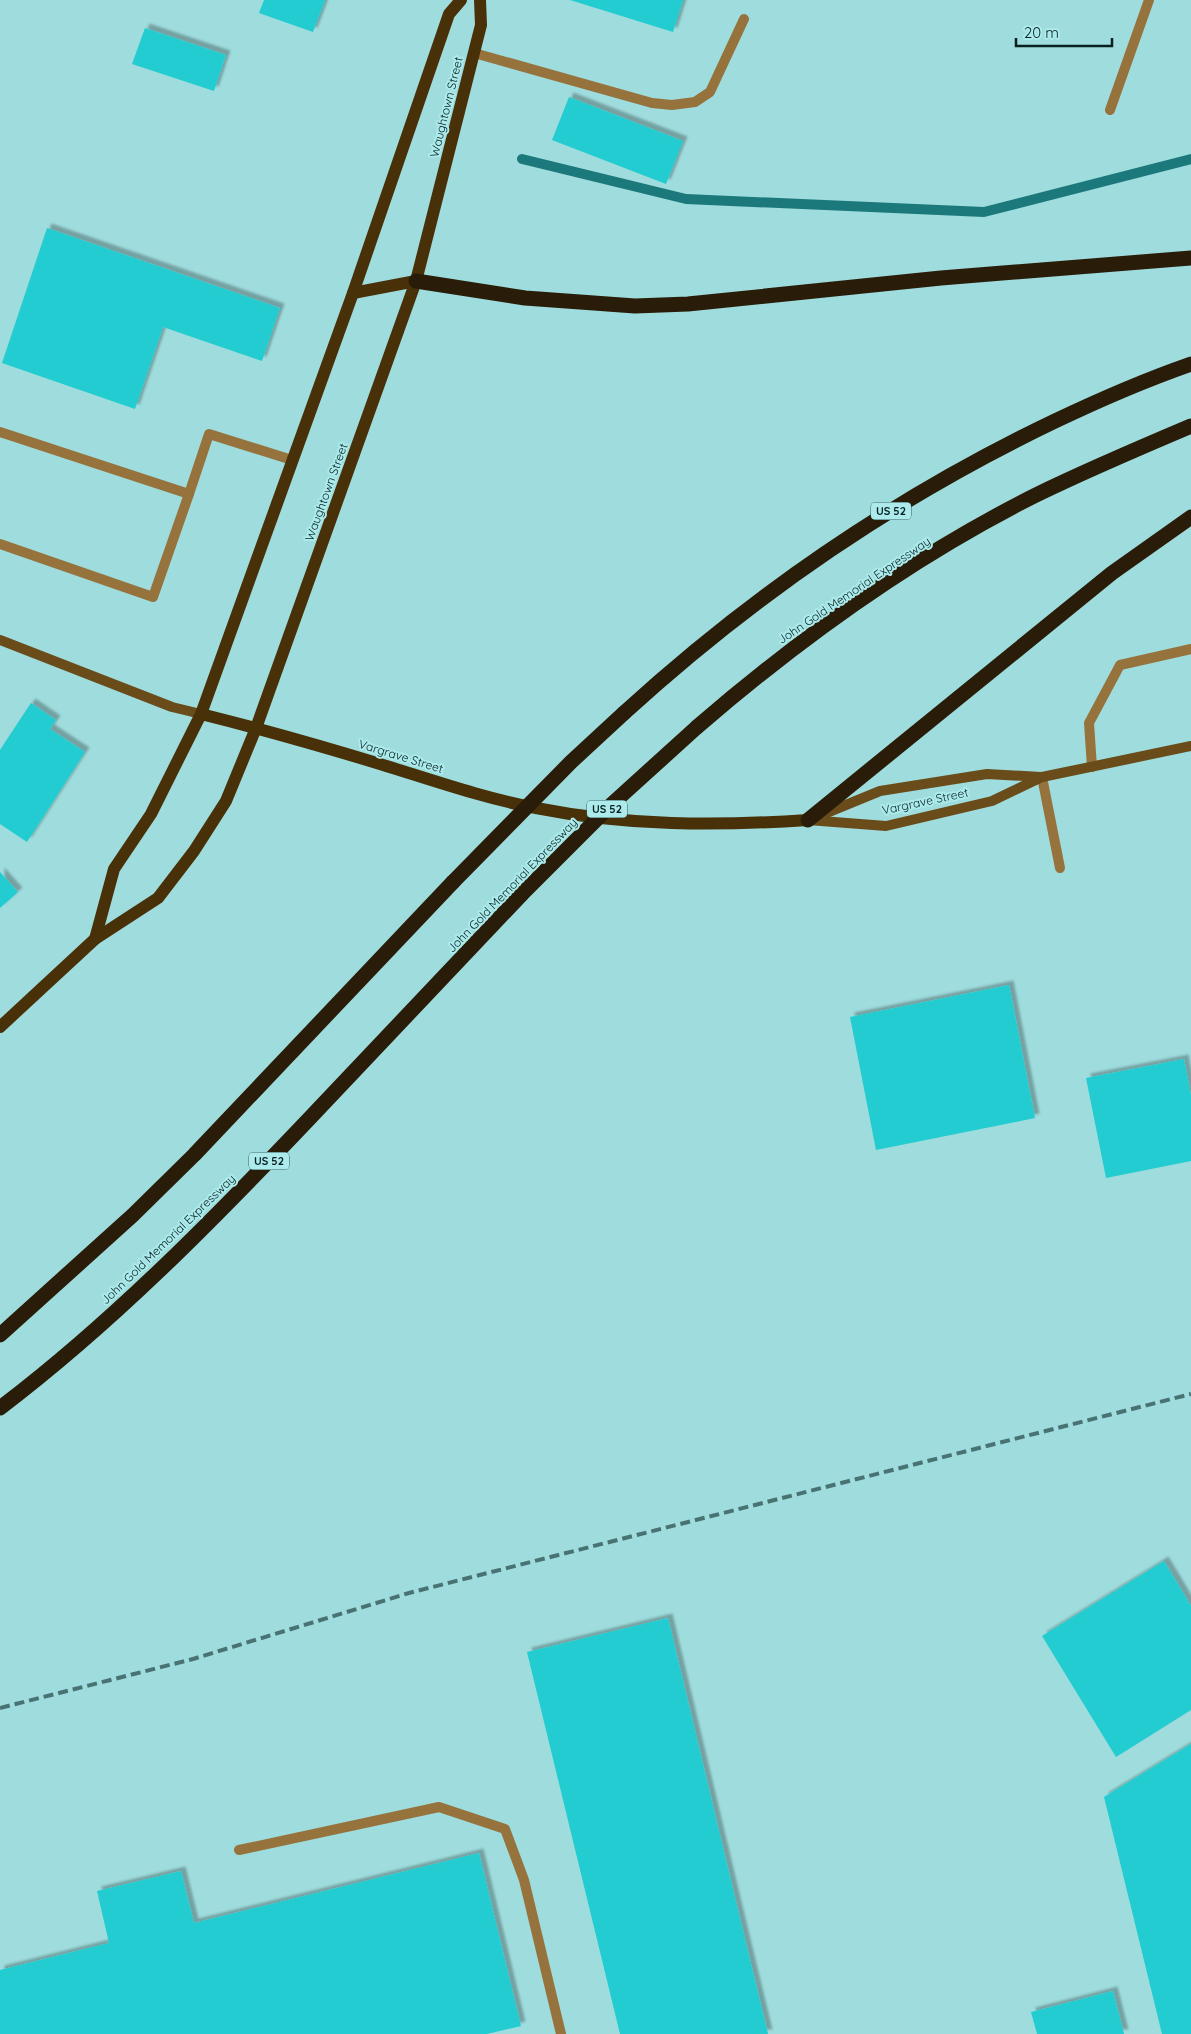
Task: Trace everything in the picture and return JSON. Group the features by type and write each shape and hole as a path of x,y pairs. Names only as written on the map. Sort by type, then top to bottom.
{"highway":[{"path":"416,281 525,298 582,304 635,306 688,304 941,278 1191,258"},
{"name":"US 52","path":"0,1335 134,1215 194,1155 564,768 706,642 778,586 852,535 927,488 1008,444 1090,405 1191,364"},
{"name":"John Gold Memorial Expressway","path":"0,1408 42,1377 174,1258 522,895 612,804 743,687 812,634 957,539 1034,496 1114,458 1191,426"},
{"path":"808,820 1112,573 1191,517"}],"main road":[{"name":"Waughtown Street","path":"94,939 114,869 150,814 201,714 353,293 449,14 461,0"},
{"name":"Waughtown Street","path":"0,1027 94,939 158,898 194,851 226,801 256,728 416,281 481,25 480,0"},
{"path":"353,293 416,281"},
{"name":"Vargrave Street","path":"201,714 293,737 489,798 587,817 689,825 808,820"}],"street":[{"path":"1110,110 1149,0"},
{"path":"474,53 652,104 680,104 695,102 710,92 744,19"},
{"path":"0,432 189,494"},
{"path":"0,544 153,597 209,434 292,460"},
{"name":"Vargrave Street","path":"0,640 172,706 201,714"},
{"path":"1092,767 1090,723 1120,665 1191,649"},
{"name":"Vargrave Street","path":"808,820 886,826 992,801 1042,777 1191,746"},
{"name":"Vargrave Street","path":"808,820 880,791 987,774 1042,777"},
{"path":"1042,777 1060,868"},
{"path":"239,1850 440,1807 505,1829 524,1880 561,2034"}],"building":[{"path":"264,0 325,0 313,32 259,13"},
{"path":"570,0 683,0 673,32"},
{"path":"145,28 226,55 214,91 132,64"},
{"path":"569,97 683,141 666,184 552,140"},
{"path":"47,228 280,308 262,361 163,327 135,409 2,363"},
{"path":"31,703 56,720 50,729 85,752 27,842 0,824 0,750"},
{"path":"0,872 18,892 0,908"},
{"path":"1009,985 1035,1118 876,1150 850,1017"},
{"path":"1184,1059 1191,1096 1191,1161 1106,1178 1086,1078"},
{"path":"1164,1561 1191,1606 1191,1710 1116,1757 1042,1636"},
{"path":"668,1618 768,2034 620,2034 527,1652"},
{"path":"1191,1744 1191,2034 1162,2034 1104,1797"},
{"path":"479,1853 521,2026 487,2034 0,2034 0,1970 109,1943 97,1891 181,1871 194,1923"},
{"path":"1113,1991 1124,2034 1037,2034 1031,2012"}],"waterway":[{"path":"522,159 686,199 984,212 1191,159"}],"railway":[{"path":"0,1708 193,1659 409,1593 1191,1394"}]}
